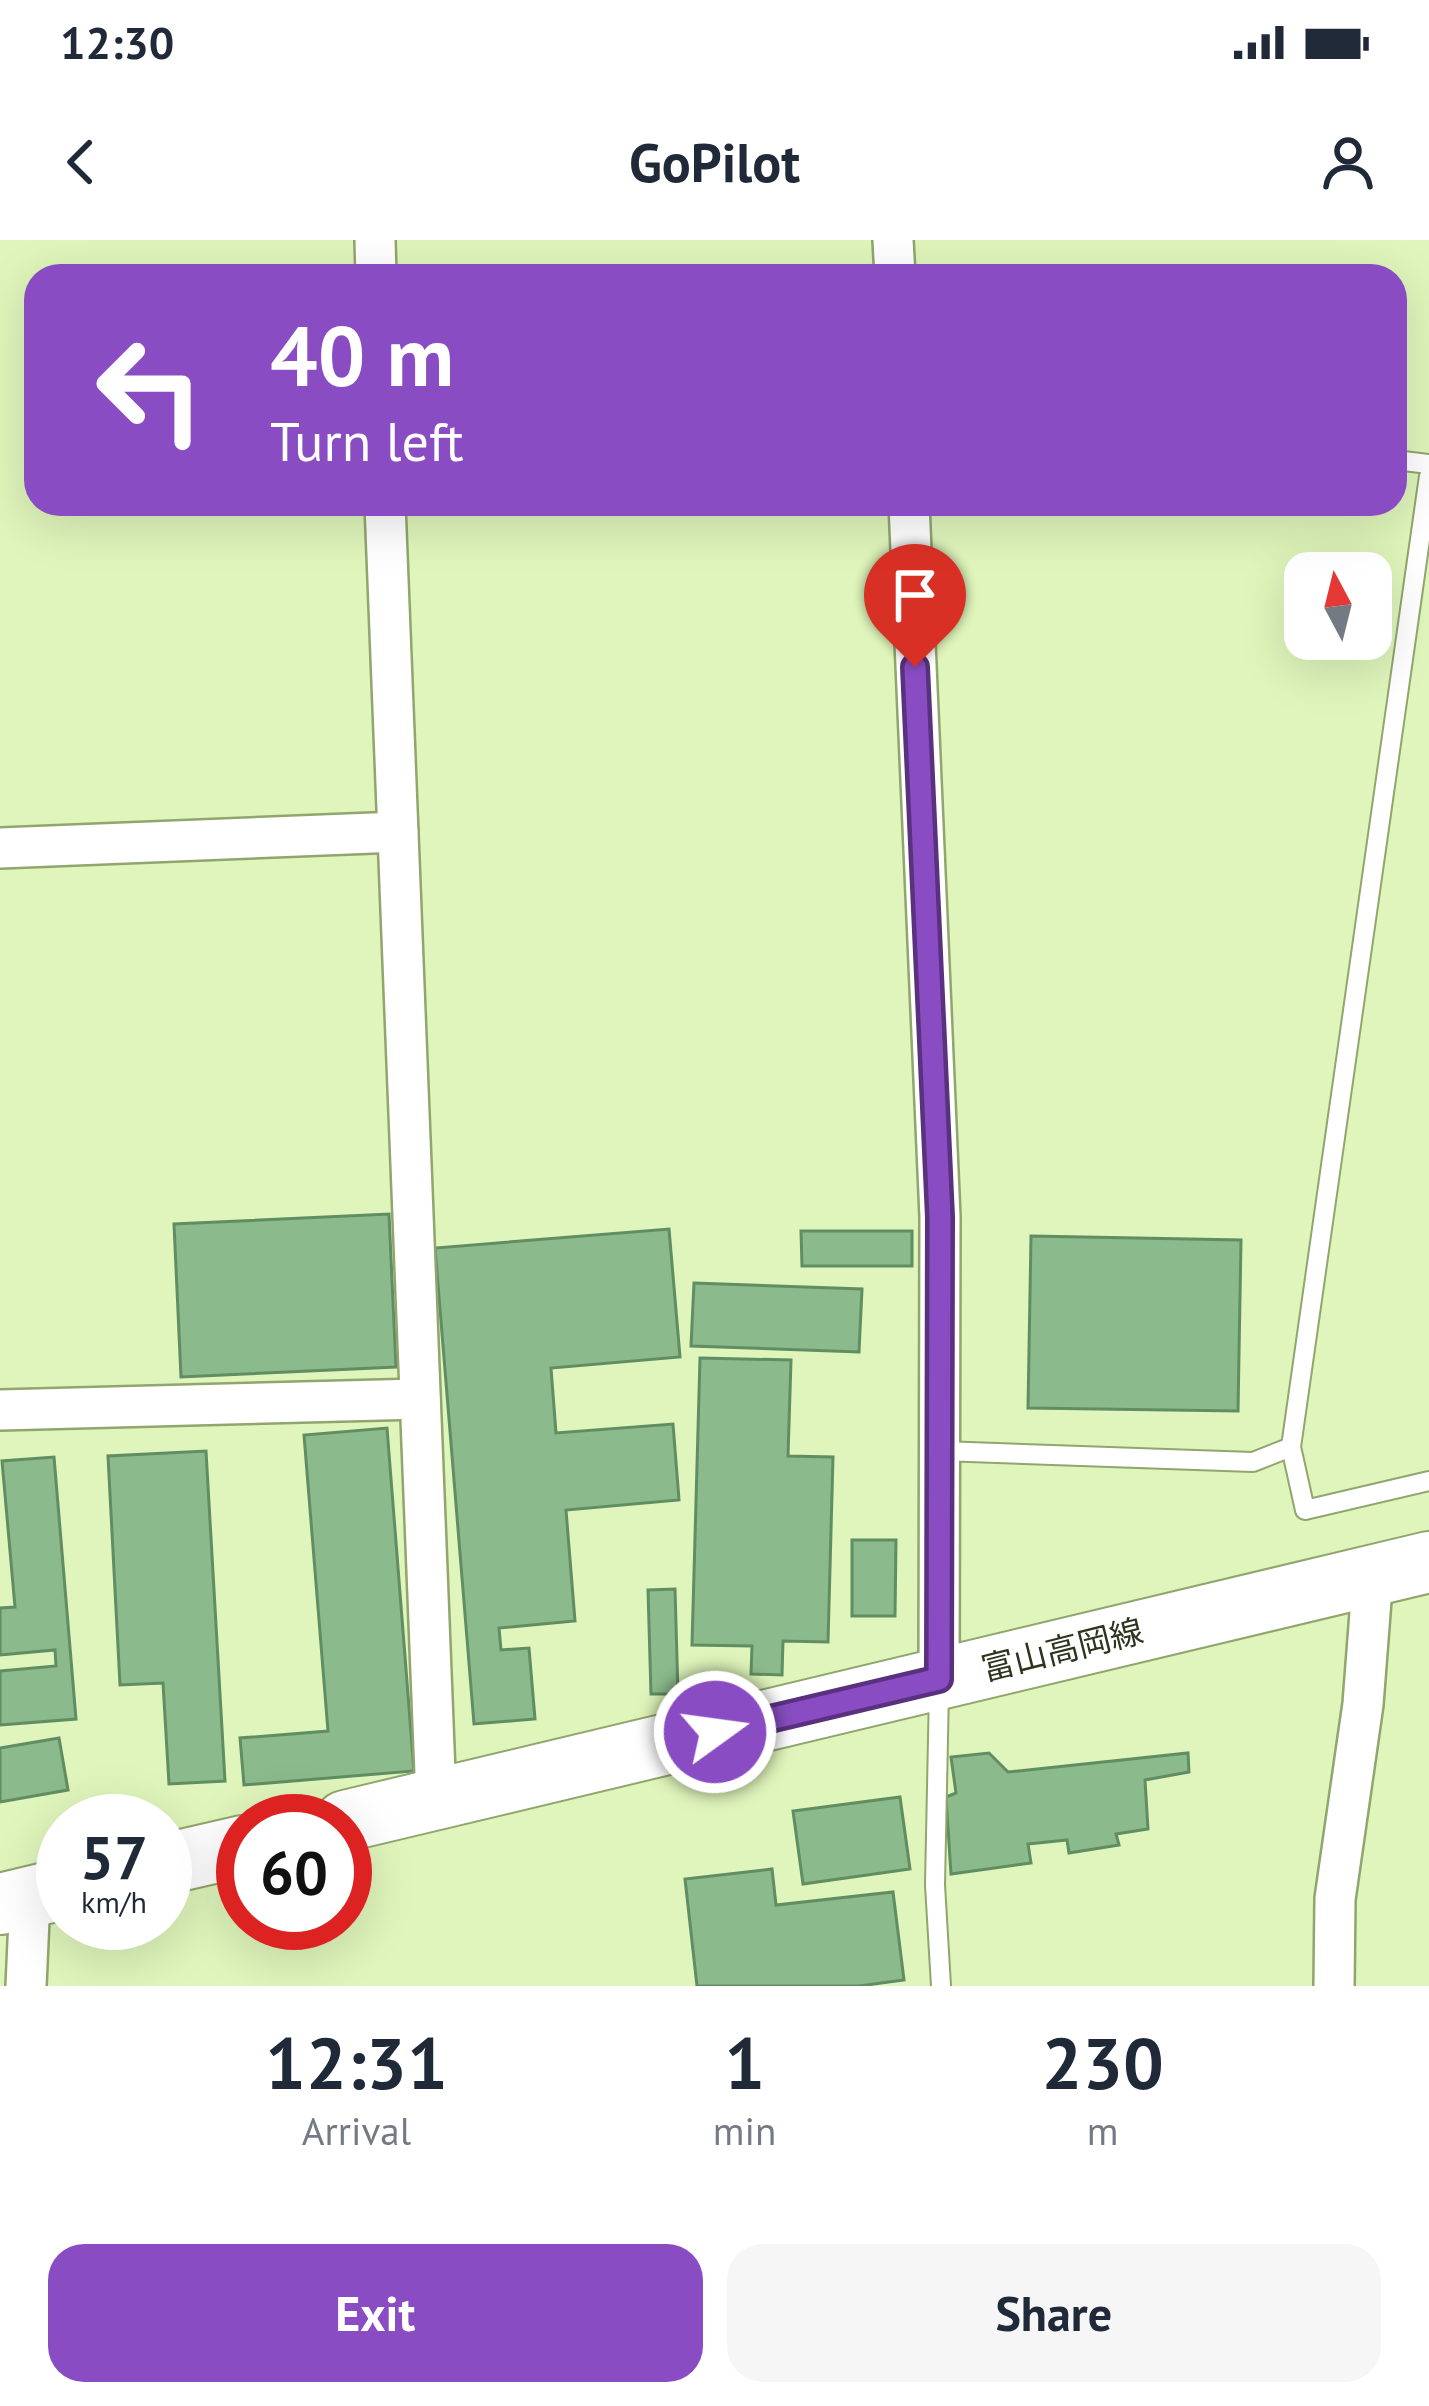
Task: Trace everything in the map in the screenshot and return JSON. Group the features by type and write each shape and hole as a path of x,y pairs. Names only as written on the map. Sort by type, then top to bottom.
{"main road":[{"name":"富山高岡線","path":"372,1814 1401,1568"}],"street":[{"path":"385,516 436,1799"},
{"path":"910,516 940,1217 939,1679"},
{"path":"0,848 398,832"},
{"path":"0,1410 420,1399"},
{"path":"1334,1986 1335,1899 1363,1704 1401,1568"},
{"path":"26,1986 31,1896"}],"lane":[{"path":"1429,476 1292,1447 1306,1510 1429,1480"},
{"path":"941,1451 1253,1462 1292,1447"},
{"path":"939,1679 935,1885 941,1986"}],"building":[{"path":"389,1214 396,1367 181,1377 174,1224"},
{"path":"669,1229 680,1357 551,1368 556,1433 673,1424 679,1500 566,1510 575,1621 499,1628 501,1650 529,1648 535,1719 474,1724 435,1248"},
{"path":"801,1231 912,1231 912,1266 802,1266"},
{"path":"1031,1236 1241,1240 1238,1411 1028,1408"},
{"path":"694,1283 862,1289 859,1352 691,1346"},
{"path":"700,1358 791,1360 788,1456 833,1457 828,1642 783,1641 782,1675 751,1674 752,1646 692,1645"},
{"path":"387,1428 414,1771 244,1785 240,1738 328,1731 304,1435"},
{"path":"206,1451 225,1781 169,1784 163,1683 120,1685 108,1456"},
{"path":"54,1457 76,1719 0,1725 0,1671 56,1666 55,1650 0,1655 0,1608 15,1607 2,1461"},
{"path":"852,1540 896,1540 895,1616 852,1616"},
{"path":"675,1589 678,1694 651,1694 648,1590"},
{"path":"59,1738 68,1790 0,1802 0,1748"},
{"path":"989,1753 1008,1772 1188,1753 1189,1772 1145,1780 1148,1829 1116,1834 1119,1845 1069,1853 1067,1840 1028,1844 1031,1863 951,1874 946,1797 956,1793 951,1757"},
{"path":"900,1797 910,1869 803,1884 793,1811"},
{"path":"772,1869 776,1905 893,1892 904,1980 859,1986 697,1986 685,1879"}],"route":[{"path":"715,1732 939,1679 940,1217 915,667"}]}
